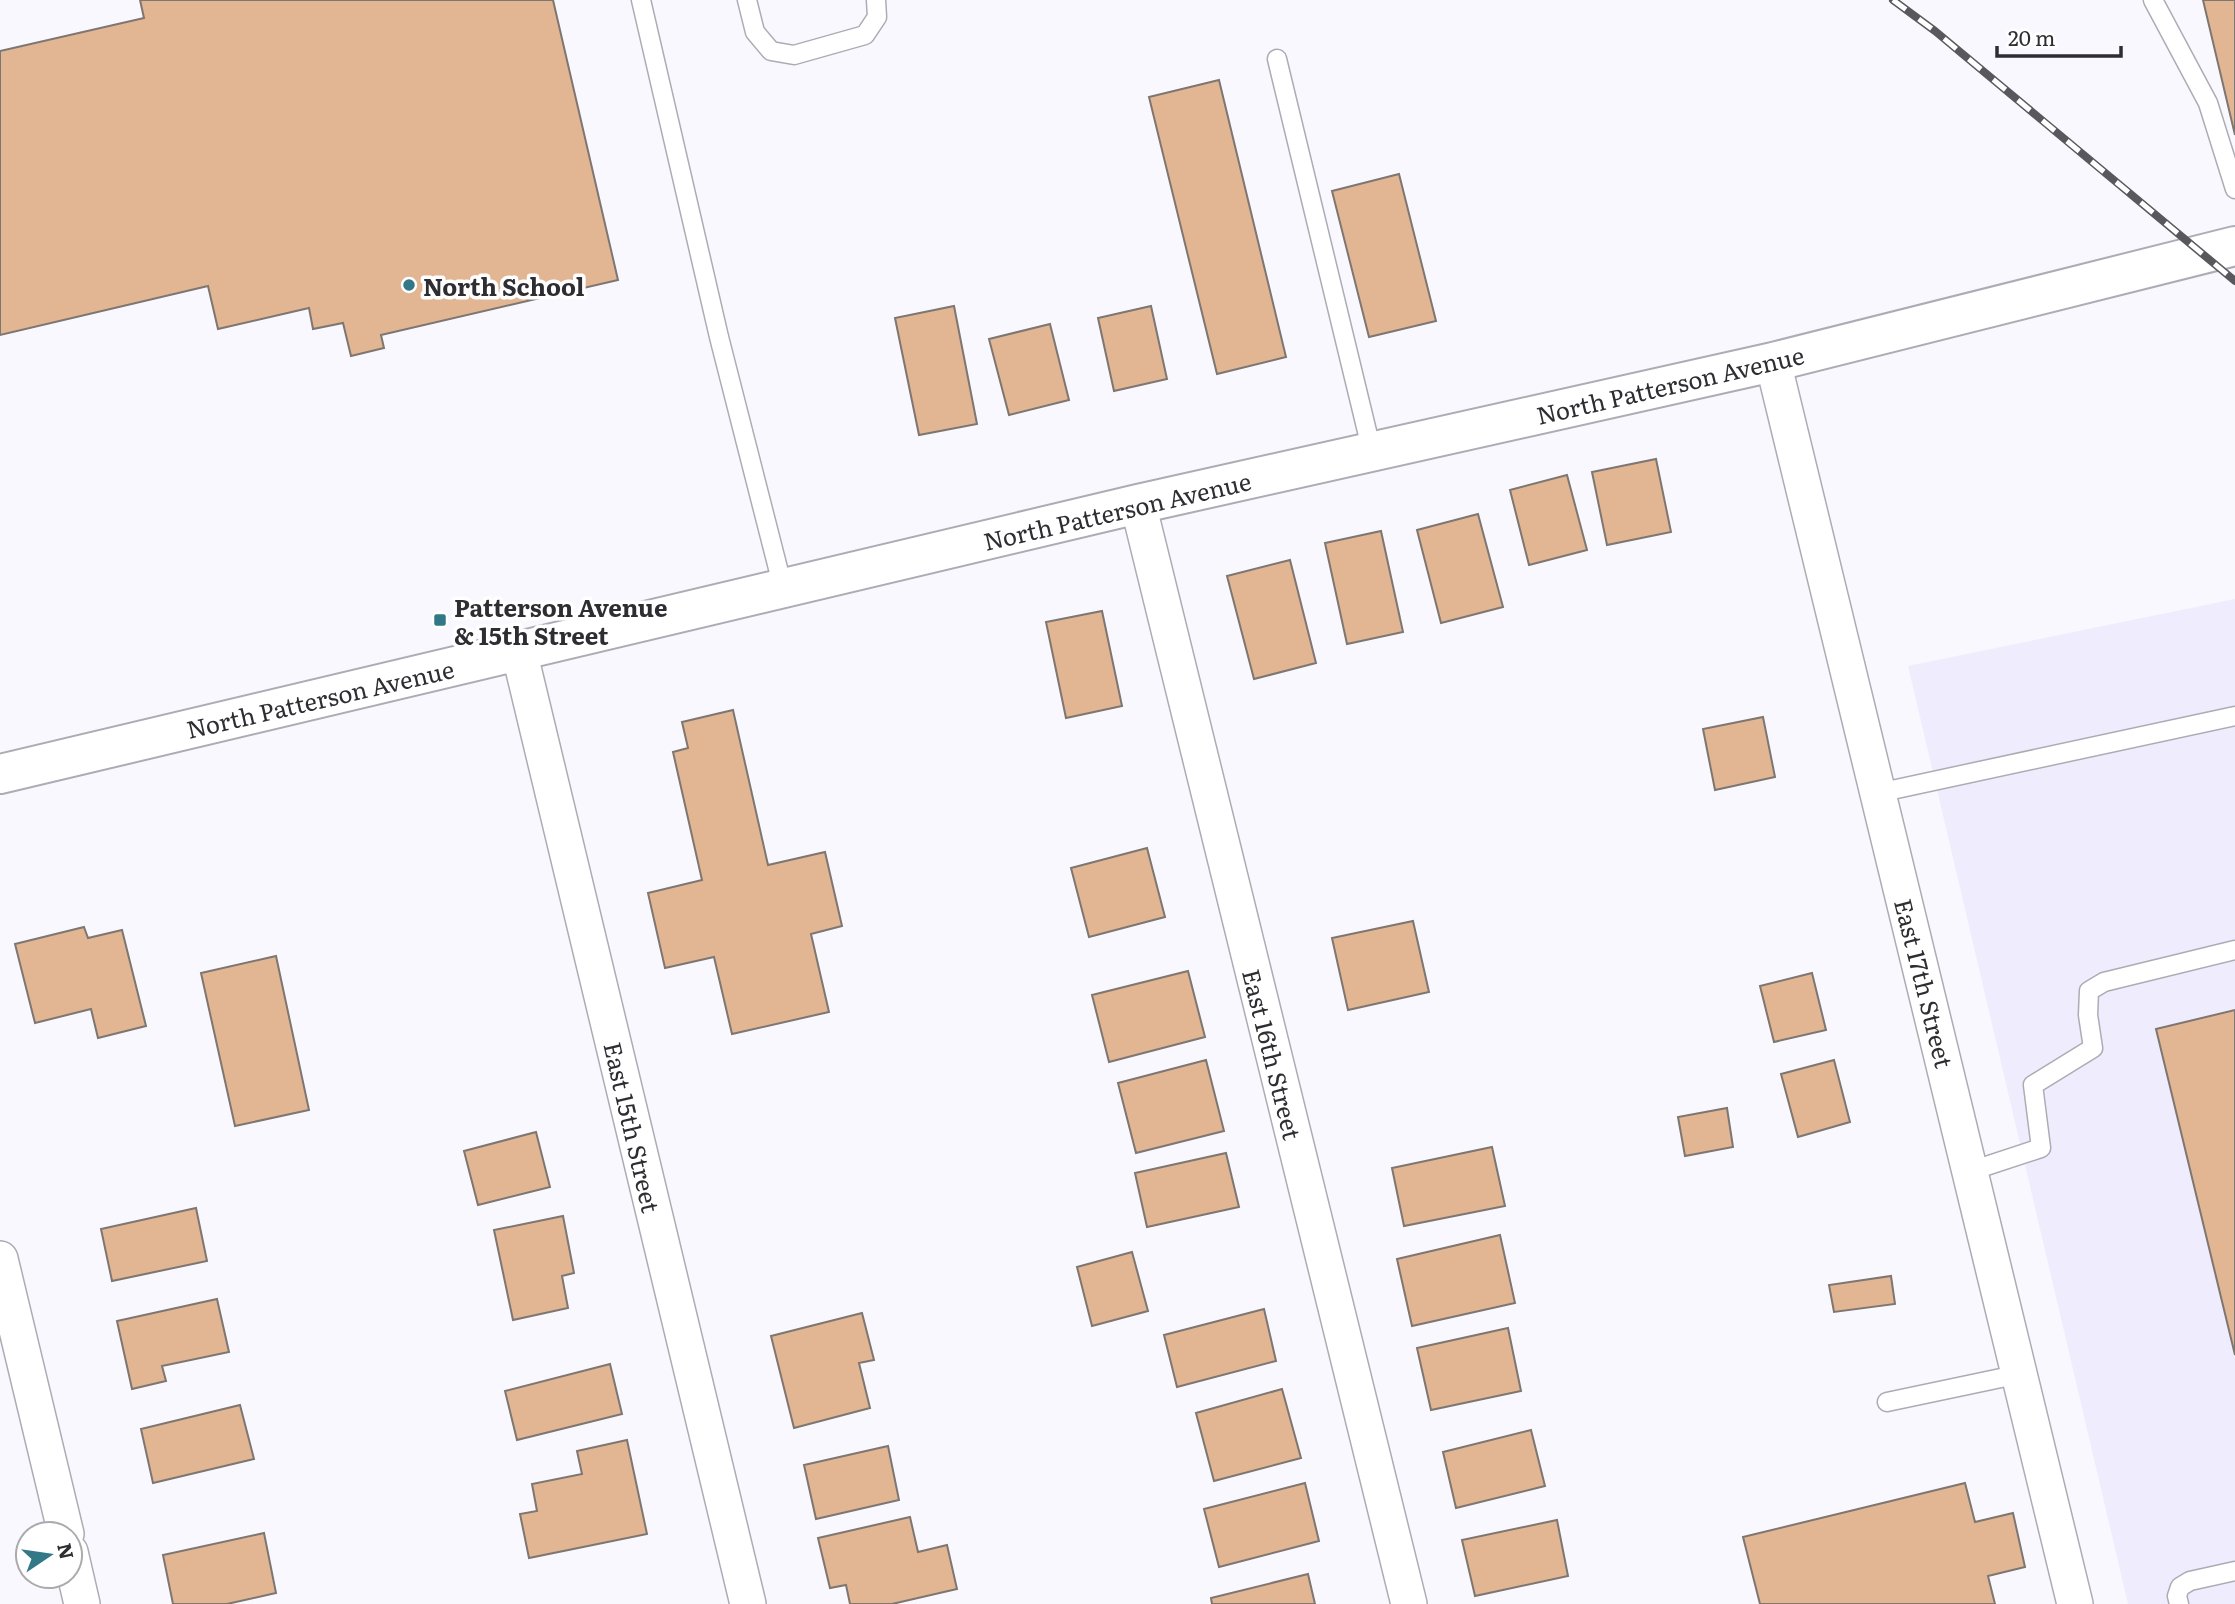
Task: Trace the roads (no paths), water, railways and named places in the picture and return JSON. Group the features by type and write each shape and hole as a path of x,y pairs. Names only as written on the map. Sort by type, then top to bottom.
{"main road":[{"name":"North Patterson Avenue","path":"0,774 1138,504 1773,362 2235,246"}],"street":[{"name":"East 17th Street","path":"1773,362 2075,1604"},
{"name":"East 16th Street","path":"1138,504 1409,1604"},
{"name":"East 15th Street","path":"519,651 748,1604"},
{"path":"0,1259 63,1520"}],"lane":[{"path":"641,0 719,337 783,588"},
{"path":"747,0 755,32 771,51 794,55 865,35 877,18 876,0"},
{"path":"2153,0 2208,103 2235,190"},
{"path":"1277,59 1372,452"},
{"path":"1878,793 2235,716"},
{"path":"1970,1171 2041,1147 2033,1085 2093,1048 2088,1015 2089,991 2104,982 2235,950"},
{"path":"1887,1402 2020,1374"},
{"path":"2179,1604 2177,1596 2180,1587 2190,1581 2235,1571"}],"railway":[{"path":"1893,0 1935,31 2235,281"}],"place":[{"name":"North School","path":"409,285"},
{"name":"Patterson Avenue & 15th Street","path":"440,620"}]}
